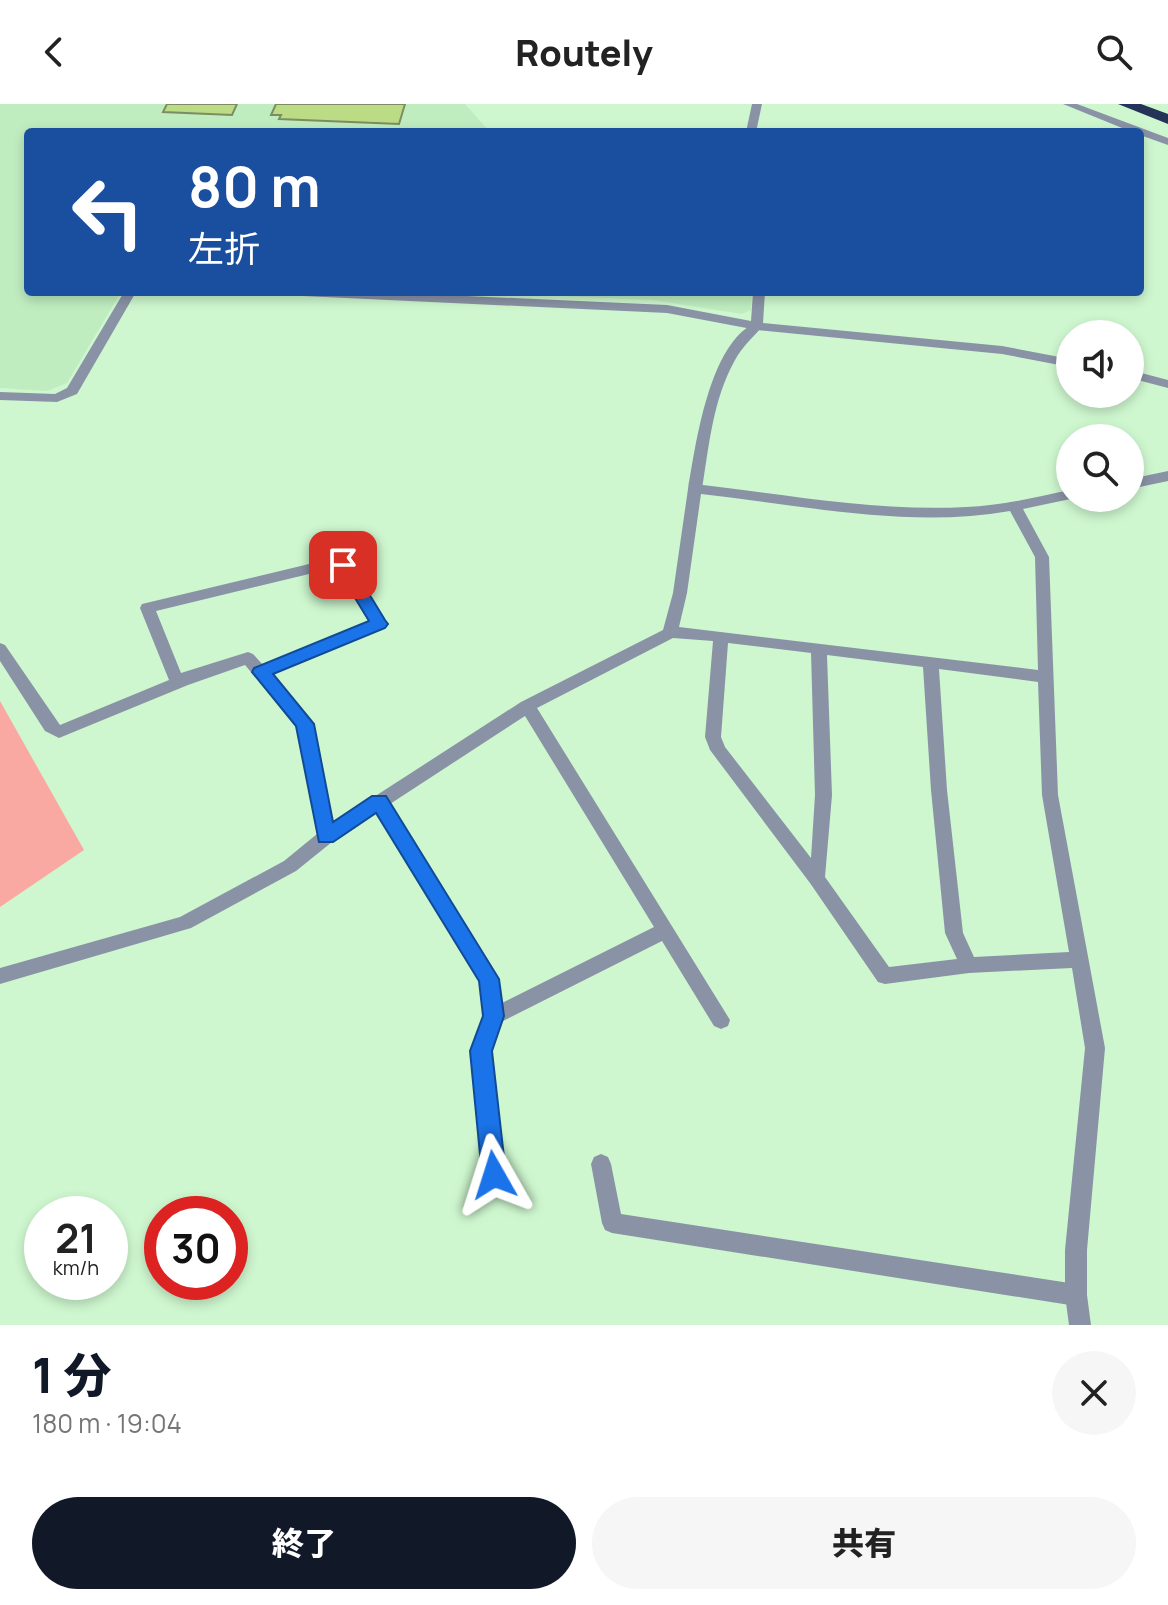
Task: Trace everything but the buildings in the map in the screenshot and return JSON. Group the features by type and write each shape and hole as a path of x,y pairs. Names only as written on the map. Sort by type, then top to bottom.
{"highway":[{"path":"1126,104 1168,119"}],"street":[{"path":"752,128 757,104"},
{"path":"1068,104 1131,128"},
{"path":"1144,133 1168,142"},
{"path":"0,396 57,398 72,391 128,296"},
{"path":"389,296 667,309 757,326 1002,350 1056,360"},
{"path":"670,633 680,593 695,489 713,401 723,368 742,338 757,326 759,296"},
{"path":"1144,378 1168,384"},
{"path":"1144,481 1168,476"},
{"path":"695,489 867,509 964,512 1015,508 1056,498"},
{"path":"1015,508 1042,557 1050,795 1095,1048 1076,1250 1080,1325"},
{"path":"182,681 175,677 147,608 334,563 343,565 379,624 260,672"},
{"path":"0,976 185,923 290,866 379,801 527,706 670,633 1047,677"},
{"path":"721,637 713,737 718,750 816,878 885,976 969,965 1081,960"},
{"path":"0,649 51,727 59,732 182,681 248,658 305,724 326,837"},
{"path":"816,878 821,856 819,650"},
{"path":"931,663 939,790 954,933 969,965"},
{"path":"527,706 721,1020"},
{"path":"379,801 489,979 494,1016 481,1051 494,1175"},
{"path":"494,1016 664,931"},
{"path":"601,1164 612,1223 1076,1295"}],"shaded area":[{"path":"0,104 465,104 486,128 24,128 24,296 119,296 67,383 47,391 0,388"},
{"path":"564,296 752,296 751,310 742,314 652,300"},
{"path":"0,701 84,850 0,907"}],"route":[{"path":"343,565 379,624 260,672 305,724 326,837 379,801 489,979 494,1016 481,1051 494,1175"}]}
